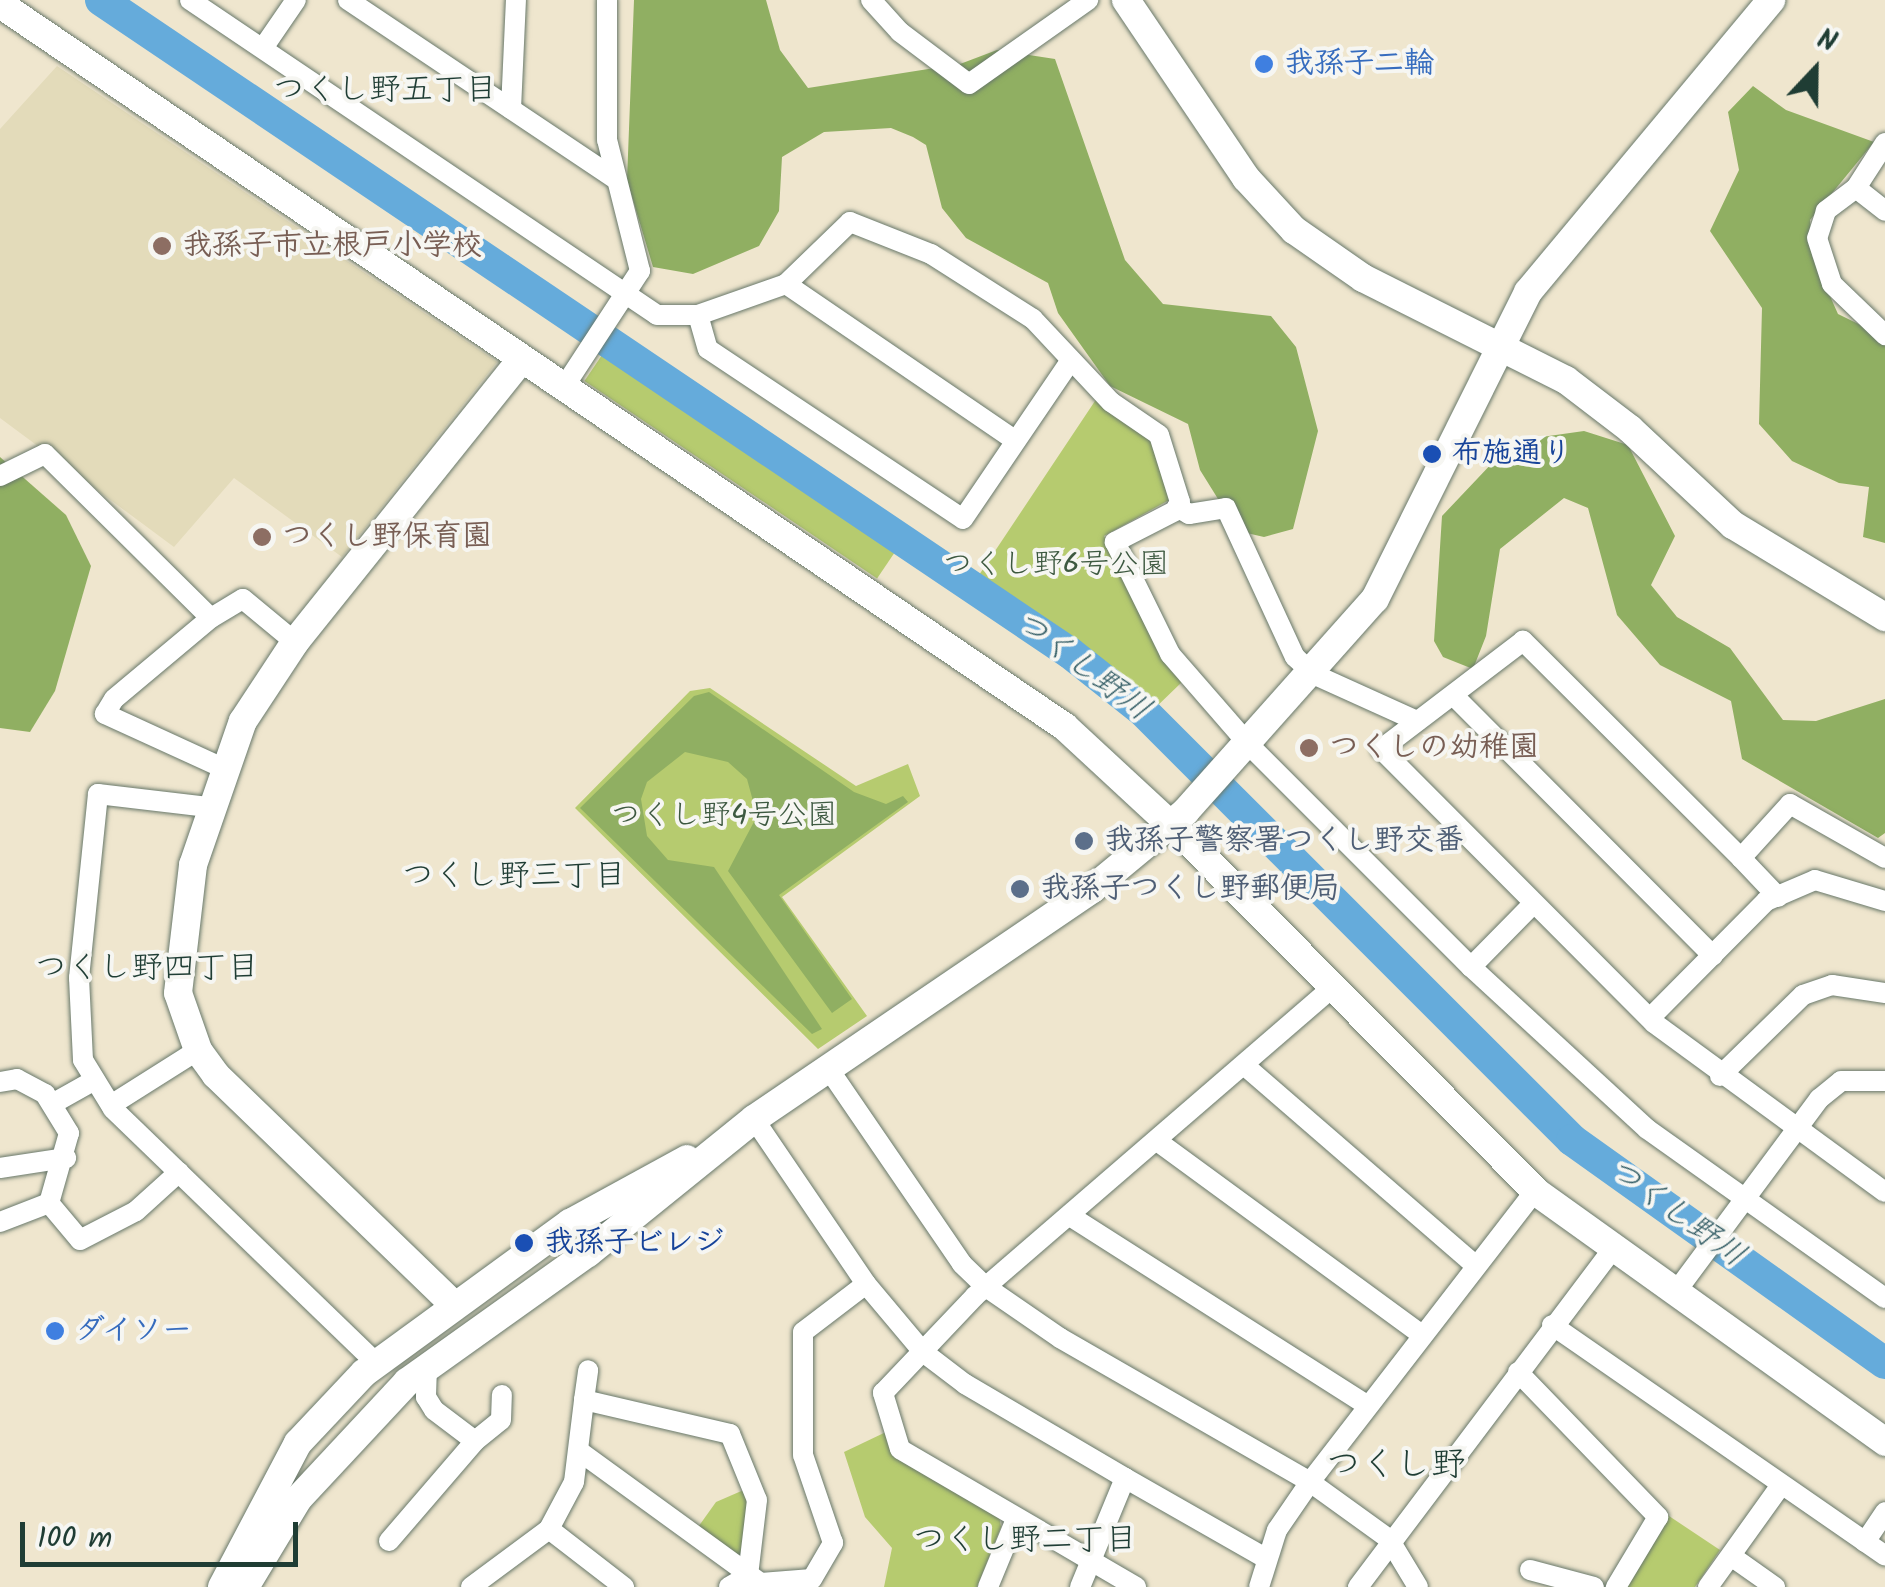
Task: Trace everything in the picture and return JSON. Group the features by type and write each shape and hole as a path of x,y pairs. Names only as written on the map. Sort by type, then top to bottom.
{"street":[{"path":"190,0 656,315 698,315 786,284 850,222 960,273 1033,319 1111,402 1159,435 1177,507 1190,514 1226,508 1295,657 1313,674 1417,721"},
{"path":"262,48 296,0"},
{"path":"348,0 614,178"},
{"path":"564,387 640,271 614,178 604,105 607,0"},
{"path":"872,0 900,32 969,84 1088,0"},
{"path":"1126,0 1246,178 1294,230 1363,278 1499,341 1589,396 1733,525 1885,617"},
{"path":"245,1587 298,1499 362,1424 427,1366 588,1254 754,1120 1092,889 1172,825 1249,745 1313,674 1388,578 1499,341 1553,257 1772,0"},
{"path":"511,109 513,2"},
{"path":"0,4 1035,706 1172,825 1535,1190 1885,1442"},
{"path":"1885,144 1856,188 1826,211 1816,238 1832,284 1885,335"},
{"path":"1856,188 1885,211"},
{"path":"786,284 1016,441"},
{"path":"698,315 708,348 963,519 1071,360"},
{"path":"454,1304 198,1050 178,993 193,865 208,808 243,721 295,642 522,360"},
{"path":"0,476 46,454 210,618"},
{"path":"1177,507 1115,542 1170,654 1249,745 1471,966 1647,1129 1885,1298"},
{"path":"223,768 105,714 114,699 210,618 243,599 295,642"},
{"path":"1778,896 1523,641 1381,749 1650,1018 1720,1076 1885,1192"},
{"path":"1453,696 1713,956"},
{"path":"208,808 98,794 78,1015 83,1060 112,1105 376,1362"},
{"path":"1741,858 1790,804 1885,858"},
{"path":"1650,1018 1778,896 1815,880 1885,901"},
{"path":"1471,966 1533,904"},
{"path":"1720,1076 1803,995 1832,985 1885,993"},
{"path":"1136,1587 900,1449 883,1393 986,1287 1333,986"},
{"path":"112,1105 198,1050"},
{"path":"1244,1065 1476,1266"},
{"path":"828,1068 962,1264 986,1287 1060,1338 1310,1482 1389,1539 1418,1587"},
{"path":"0,1082 18,1079 52,1104 69,1134 66,1158 49,1204 0,1222"},
{"path":"52,1104 95,1080"},
{"path":"1676,1293 1794,1126 1841,1081 1885,1082"},
{"path":"754,1120 866,1284 923,1352 965,1384 1267,1558"},
{"path":"222,1587 298,1444 376,1362 603,1203 729,1138"},
{"path":"1157,1141 1422,1334"},
{"path":"0,1168 66,1158"},
{"path":"49,1204 80,1240 136,1212 179,1172"},
{"path":"1260,1587 1277,1530 1310,1482 1535,1190"},
{"path":"1070,1216 1368,1405"},
{"path":"1358,1587 1389,1539 1613,1249"},
{"path":"579,1451 748,1576 761,1583 812,1579 825,1565 833,1543 804,1455 803,1332 866,1284"},
{"path":"1552,1324 1885,1556"},
{"path":"427,1366 426,1397 474,1441"},
{"path":"471,1587 549,1529 574,1482 588,1370"},
{"path":"1518,1372 1658,1517 1616,1587"},
{"path":"389,1542 474,1441 501,1420 502,1395"},
{"path":"584,1400 730,1434 757,1500 748,1576"},
{"path":"1080,1587 1125,1478"},
{"path":"274,1483 298,1499"},
{"path":"1708,1587 1781,1486"},
{"path":"1865,1542 1885,1512"},
{"path":"988,1587 1016,1519"},
{"path":"549,1529 624,1587"},
{"path":"1732,1556 1775,1587"},
{"path":"1530,1570 1594,1587"},
{"path":"728,1587 748,1576"}],"shaded area":[{"name":"我孫子市立根戸小学校","path":"57,66 497,362 342,557 234,478 174,547 0,418 0,129"}],"green space":[{"path":"634,0 766,0 780,50 808,88 960,64 997,50 1055,59 1125,260 1163,304 1271,316 1296,347 1318,431 1293,529 1264,537 1238,531 1200,470 1188,424 1110,386 1058,313 1048,283 966,238 942,208 926,145 913,137 891,128 824,132 782,157 779,211 759,246 693,274 653,267 627,180"},
{"path":"1753,86 1786,110 1874,142 1810,220 1812,256 1838,314 1885,337 1885,543 1863,537 1869,487 1839,483 1792,461 1759,424 1762,308 1710,231 1739,170 1728,112"},
{"path":"604,352 897,549 877,578 584,381"},
{"name":"つくし野6号公園","path":"1097,398 1152,438 1171,499 1104,536 1182,682 1153,710 1052,628 977,578"},
{"path":"1584,431 1628,445 1675,536 1651,585 1677,617 1730,648 1783,720 1816,721 1885,699 1885,833 1878,838 1742,759 1731,701 1660,665 1617,615 1588,508 1564,498 1500,549 1486,636 1473,669 1443,657 1434,641 1442,516 1513,441"},
{"path":"0,457 66,515 91,566 55,691 30,732 0,728"},
{"name":"つくし野4号公園","path":"710,688 856,786 908,764 920,796 782,897 867,1016 818,1049 575,808 690,691"},
{"name":"つくし野4号公園","path":"709,692 854,792 886,804 903,796 908,802 779,895 852,999 832,1013 728,871 757,816 747,779 728,762 685,752 647,782 641,799 647,836 668,860 714,867 822,1029 812,1034 580,808 694,696"},
{"path":"886,1432 999,1516 1001,1527 977,1587 884,1587 892,1548 865,1517 844,1452"},
{"path":"746,1489 751,1501 739,1563 696,1530 716,1502"},
{"path":"1666,1514 1720,1550 1695,1587 1619,1587"}],"waterway":[{"name":"つくし野川","path":"101,0 1070,653 1142,710 1572,1140 1885,1363"}],"place":[{"name":"我孫子二輪","path":"1264,64"},
{"name":"我孫子市立根戸小学校","path":"162,246"},
{"name":"布施通り","path":"1432,454"},
{"name":"つくし野保育園","path":"262,537"},
{"name":"つくしの幼稚園","path":"1309,748"},
{"name":"我孫子警察署つくし野交番","path":"1084,841"},
{"name":"我孫子つくし野郵便局","path":"1020,889"},
{"name":"我孫子ビレジ","path":"524,1243"},
{"name":"ダイソー","path":"55,1331"}],"district":[{"name":"つくし野五丁目","path":"385,91"},
{"name":"つくし野三丁目","path":"514,877"},
{"name":"つくし野四丁目","path":"147,969"},
{"name":"つくし野","path":"1396,1466"},
{"name":"つくし野二丁目","path":"1025,1541"}]}
